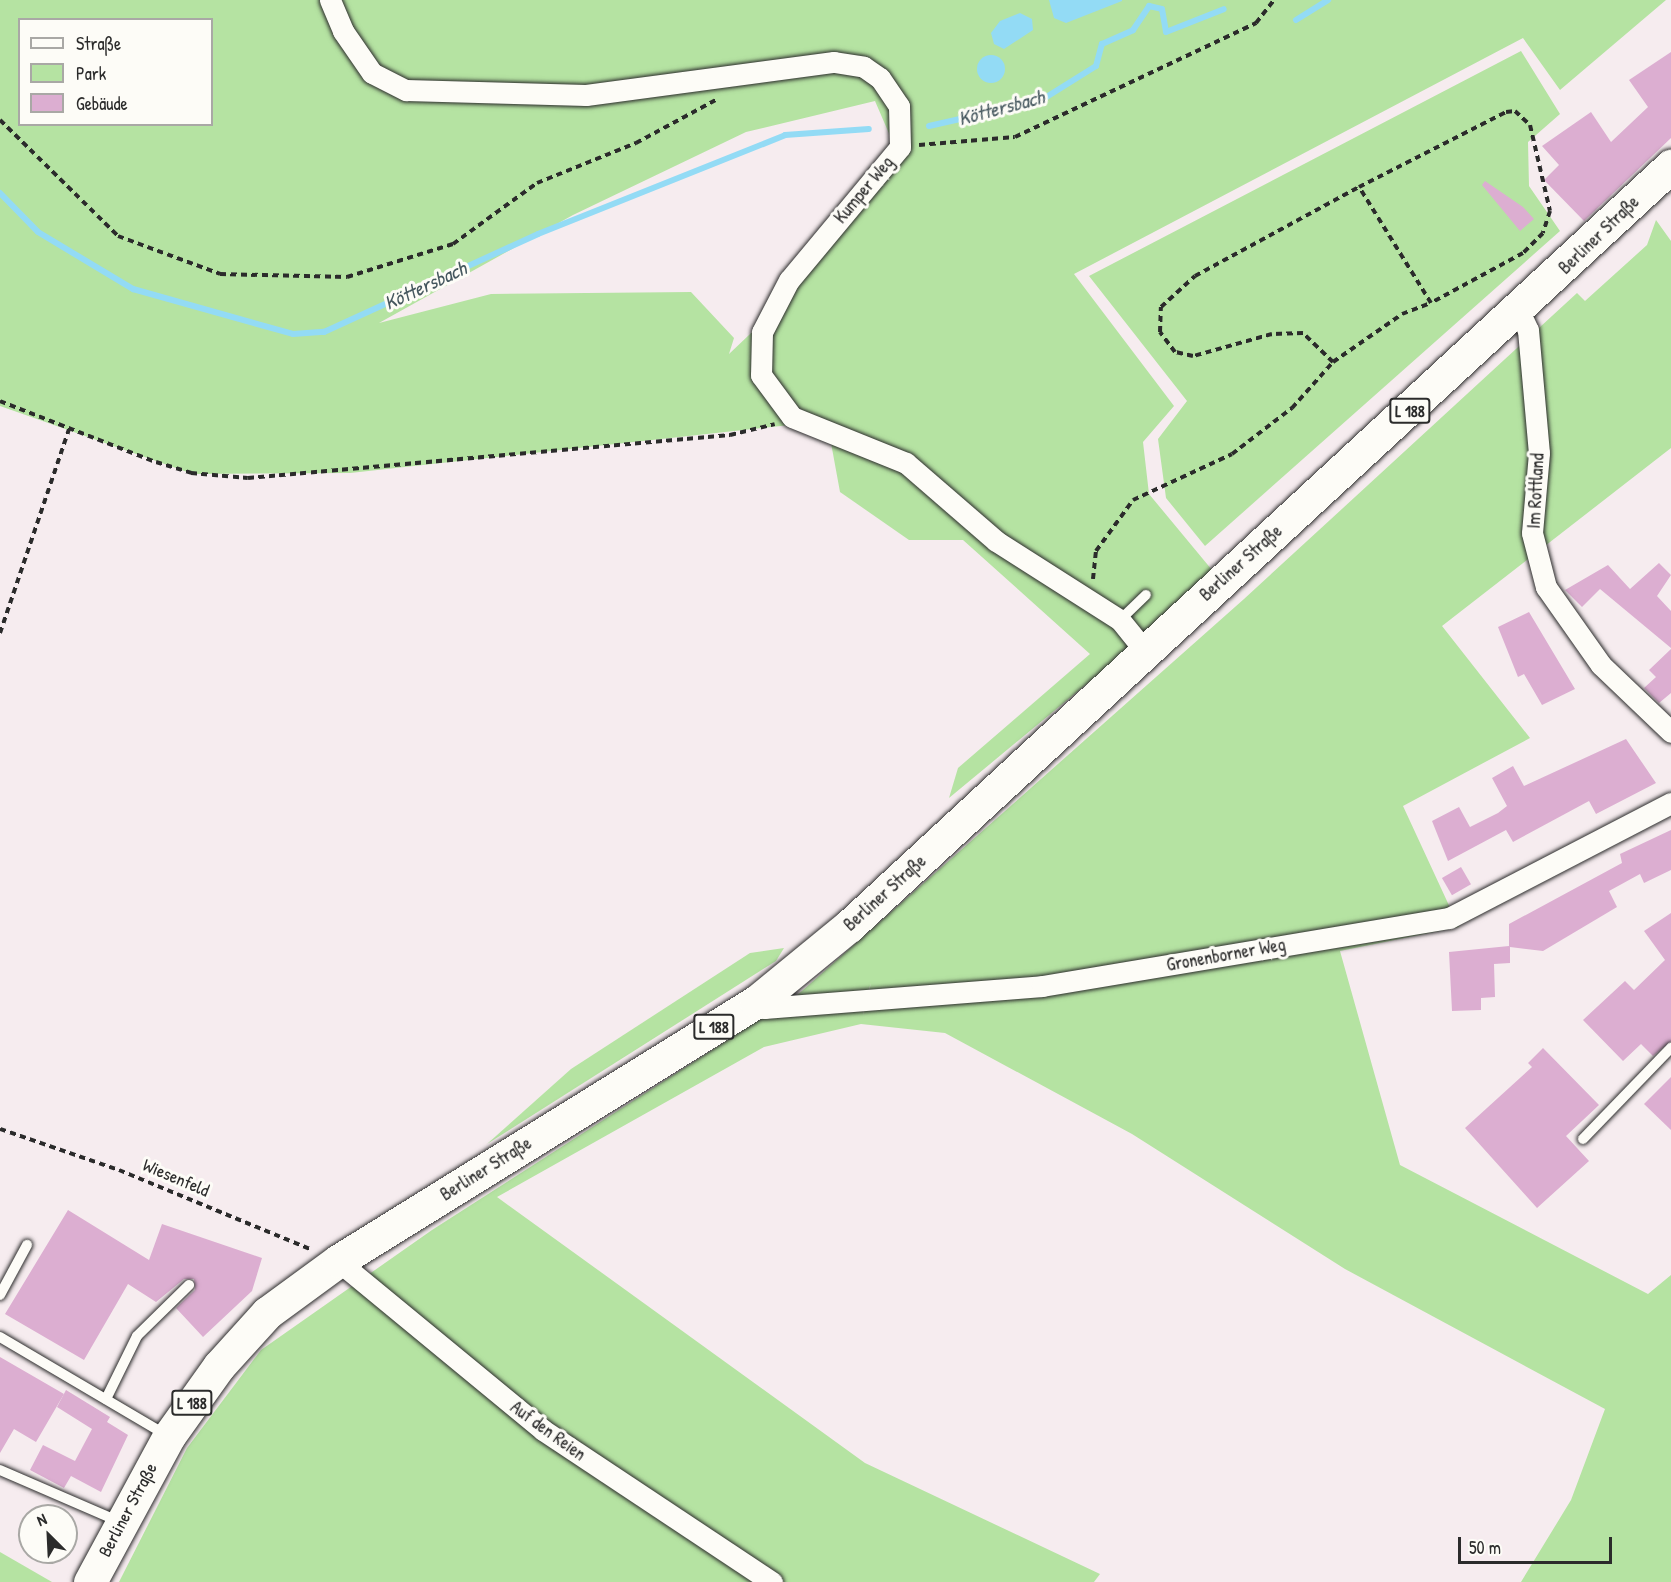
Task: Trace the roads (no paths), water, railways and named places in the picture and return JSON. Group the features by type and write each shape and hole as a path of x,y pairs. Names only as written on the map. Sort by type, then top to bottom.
{"main road":[{"name":"Berliner Straße","path":"90,1582 120,1522 168,1436 219,1366 267,1313 338,1261 756,1002 849,926 1144,650 1519,311 1671,166"}],"street":[{"name":"Kumper Weg","path":"330,0 343,31 372,73 406,90 586,95 851,63 891,91 902,119 900,147 789,280 762,332 761,375 792,417 906,464 996,541 1120,620"},
{"name":"Im Rottland","path":"1519,311 1528,330 1539,453 1532,533 1546,587 1601,665 1671,732"},
{"path":"1120,620 1144,650"},
{"name":"Gronenborner Weg","path":"756,1002 764,1008 1042,986 1449,918 1671,803"},
{"name":"Auf den Reien","path":"338,1261 543,1430 772,1582"}],"lane":[{"path":"1120,620 1146,595"},
{"path":"1583,1138 1671,1048"},
{"path":"0,1295 27,1245"},
{"path":"106,1399 137,1336 189,1285"},
{"path":"0,1336 168,1436"},
{"path":"0,1470 120,1522"}],"water":[{"path":"1049,0 1122,1 1066,23 1054,18"},
{"path":"1020,13 1032,19 1033,30 1004,49 994,44 991,33 1000,21"},
{"path":"991,55 1001,59 1005,69 1001,79 991,83 981,79 977,69 981,59"}],"waterway":[{"name":"Köttersbach","path":"1296,20 1328,0"},
{"name":"Köttersbach","path":"929,126 1040,101 1096,66 1102,44 1133,30 1149,6 1162,9 1166,32 1224,9"},
{"name":"Köttersbach","path":"0,193 38,232 133,289 293,334 324,332 538,234 785,135 869,129"}]}
